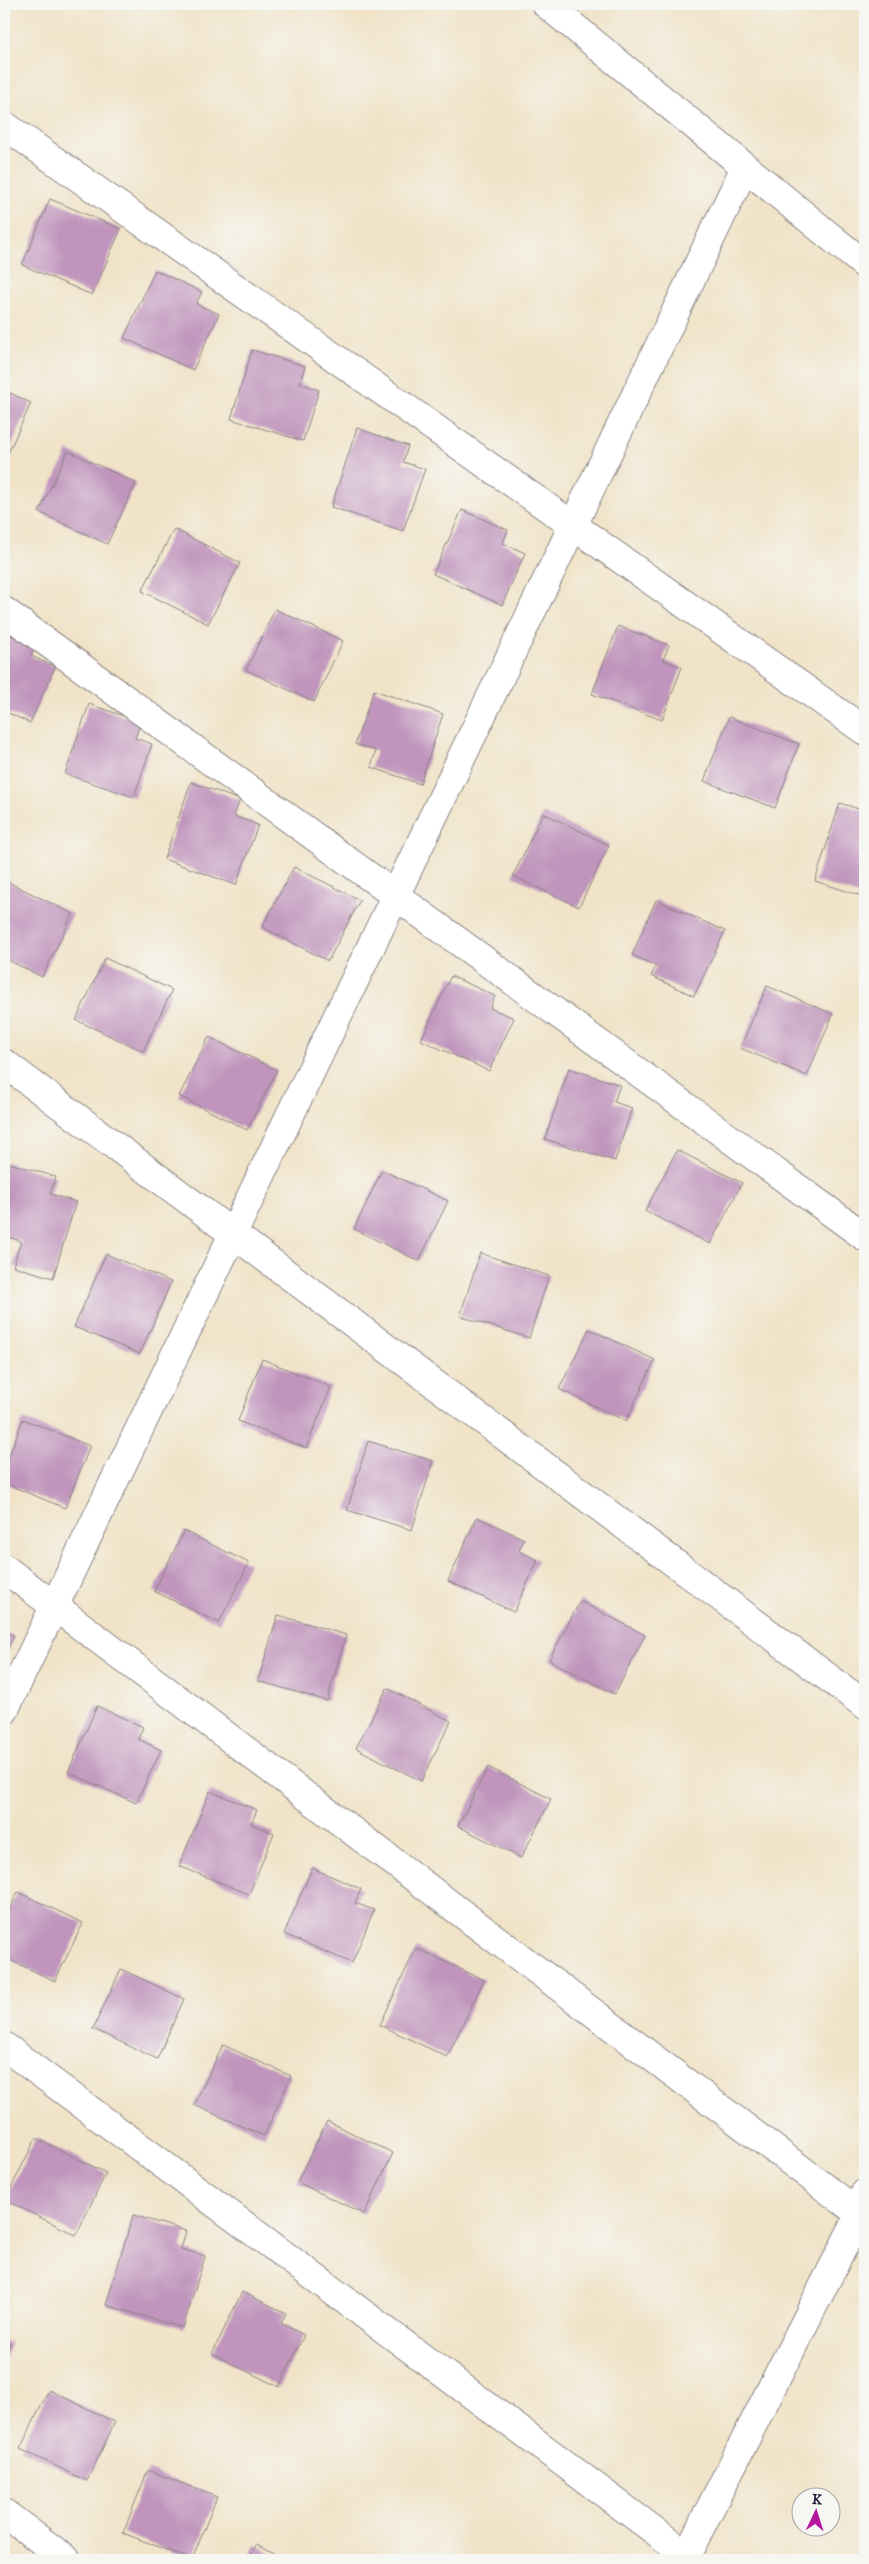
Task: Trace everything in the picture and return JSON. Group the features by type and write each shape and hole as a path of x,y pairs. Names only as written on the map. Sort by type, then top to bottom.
{"street":[{"path":"546,4 865,265"},
{"path":"4,125 865,731"},
{"path":"4,1711 745,167"},
{"path":"4,611 865,1237"},
{"path":"4,1063 865,1705"},
{"path":"4,1568 862,2203 685,2557 4,2046"},
{"path":"4,2513 67,2560"}],"building":[{"path":"50,199 121,229 92,295 22,265"},
{"path":"155,270 202,292 196,304 219,314 193,370 124,338"},
{"path":"252,350 305,366 300,383 319,390 303,441 231,419"},
{"path":"4,390 31,403 4,462"},
{"path":"357,428 408,446 403,462 425,469 403,531 331,507"},
{"path":"68,451 136,483 107,544 39,512"},
{"path":"462,510 508,530 503,543 525,553 502,605 433,574"},
{"path":"174,529 240,563 208,624 142,591"},
{"path":"275,609 343,641 314,702 246,670"},
{"path":"618,626 669,645 663,660 682,667 662,720 592,694"},
{"path":"4,632 35,646 31,656 55,667 30,723 4,711"},
{"path":"374,690 443,714 420,784 371,767 376,751 355,744"},
{"path":"89,704 141,722 135,738 152,744 134,797 65,774"},
{"path":"729,717 799,744 775,808 704,781"},
{"path":"191,782 240,800 234,816 258,825 236,885 164,859"},
{"path":"840,803 865,811 865,897 815,881"},
{"path":"543,813 609,845 579,907 513,876"},
{"path":"294,867 360,900 328,961 262,927"},
{"path":"4,880 73,914 42,977 4,958"},
{"path":"656,900 725,931 694,996 651,976 656,966 632,955"},
{"path":"105,958 172,990 143,1051 76,1020"},
{"path":"451,976 495,996 490,1008 514,1018 489,1071 421,1040"},
{"path":"767,986 833,1014 807,1076 740,1048"},
{"path":"209,1037 277,1070 247,1130 179,1096"},
{"path":"569,1068 620,1085 614,1102 632,1108 615,1161 545,1139"},
{"path":"677,1150 742,1183 710,1244 645,1211"},
{"path":"6,1162 56,1177 50,1194 76,1202 53,1278 13,1266 21,1241 4,1236 4,1169"},
{"path":"382,1170 448,1201 419,1261 354,1229"},
{"path":"480,1253 549,1276 529,1338 460,1316"},
{"path":"106,1254 171,1282 140,1354 74,1327"},
{"path":"589,1329 655,1360 626,1421 559,1389"},
{"path":"262,1359 331,1387 306,1448 238,1421"},
{"path":"23,1419 90,1446 65,1508 4,1483 4,1469"},
{"path":"368,1441 433,1461 412,1530 347,1510"},
{"path":"477,1517 524,1539 519,1551 538,1560 514,1612 448,1581"},
{"path":"184,1531 249,1563 219,1623 154,1591"},
{"path":"580,1601 645,1635 615,1694 549,1660"},
{"path":"278,1615 346,1635 327,1701 258,1681"},
{"path":"4,1631 14,1636 4,1658"},
{"path":"387,1688 451,1721 421,1781 356,1748"},
{"path":"97,1706 143,1727 138,1739 161,1750 136,1803 68,1772"},
{"path":"488,1767 551,1799 521,1858 458,1826"},
{"path":"210,1791 257,1810 251,1824 274,1833 249,1894 179,1866"},
{"path":"312,1868 361,1889 355,1903 374,1910 352,1963 284,1934"},
{"path":"18,1892 83,1923 55,1981 4,1957 4,1921"},
{"path":"416,1948 484,1980 447,2057 380,2025"},
{"path":"121,1969 184,1999 157,2059 93,2029"},
{"path":"223,2045 291,2076 264,2136 194,2105"},
{"path":"327,2121 393,2153 364,2214 297,2182"},
{"path":"36,2138 106,2173 76,2235 5,2200"},
{"path":"133,2215 186,2231 181,2249 205,2256 183,2328 106,2305"},
{"path":"242,2292 286,2313 281,2323 304,2335 279,2387 212,2354"},
{"path":"4,2340 11,2343 4,2359"},
{"path":"49,2390 115,2422 87,2481 20,2449"},
{"path":"148,2470 217,2497 192,2560 123,2533"},
{"path":"256,2545 286,2560 248,2560"}]}
